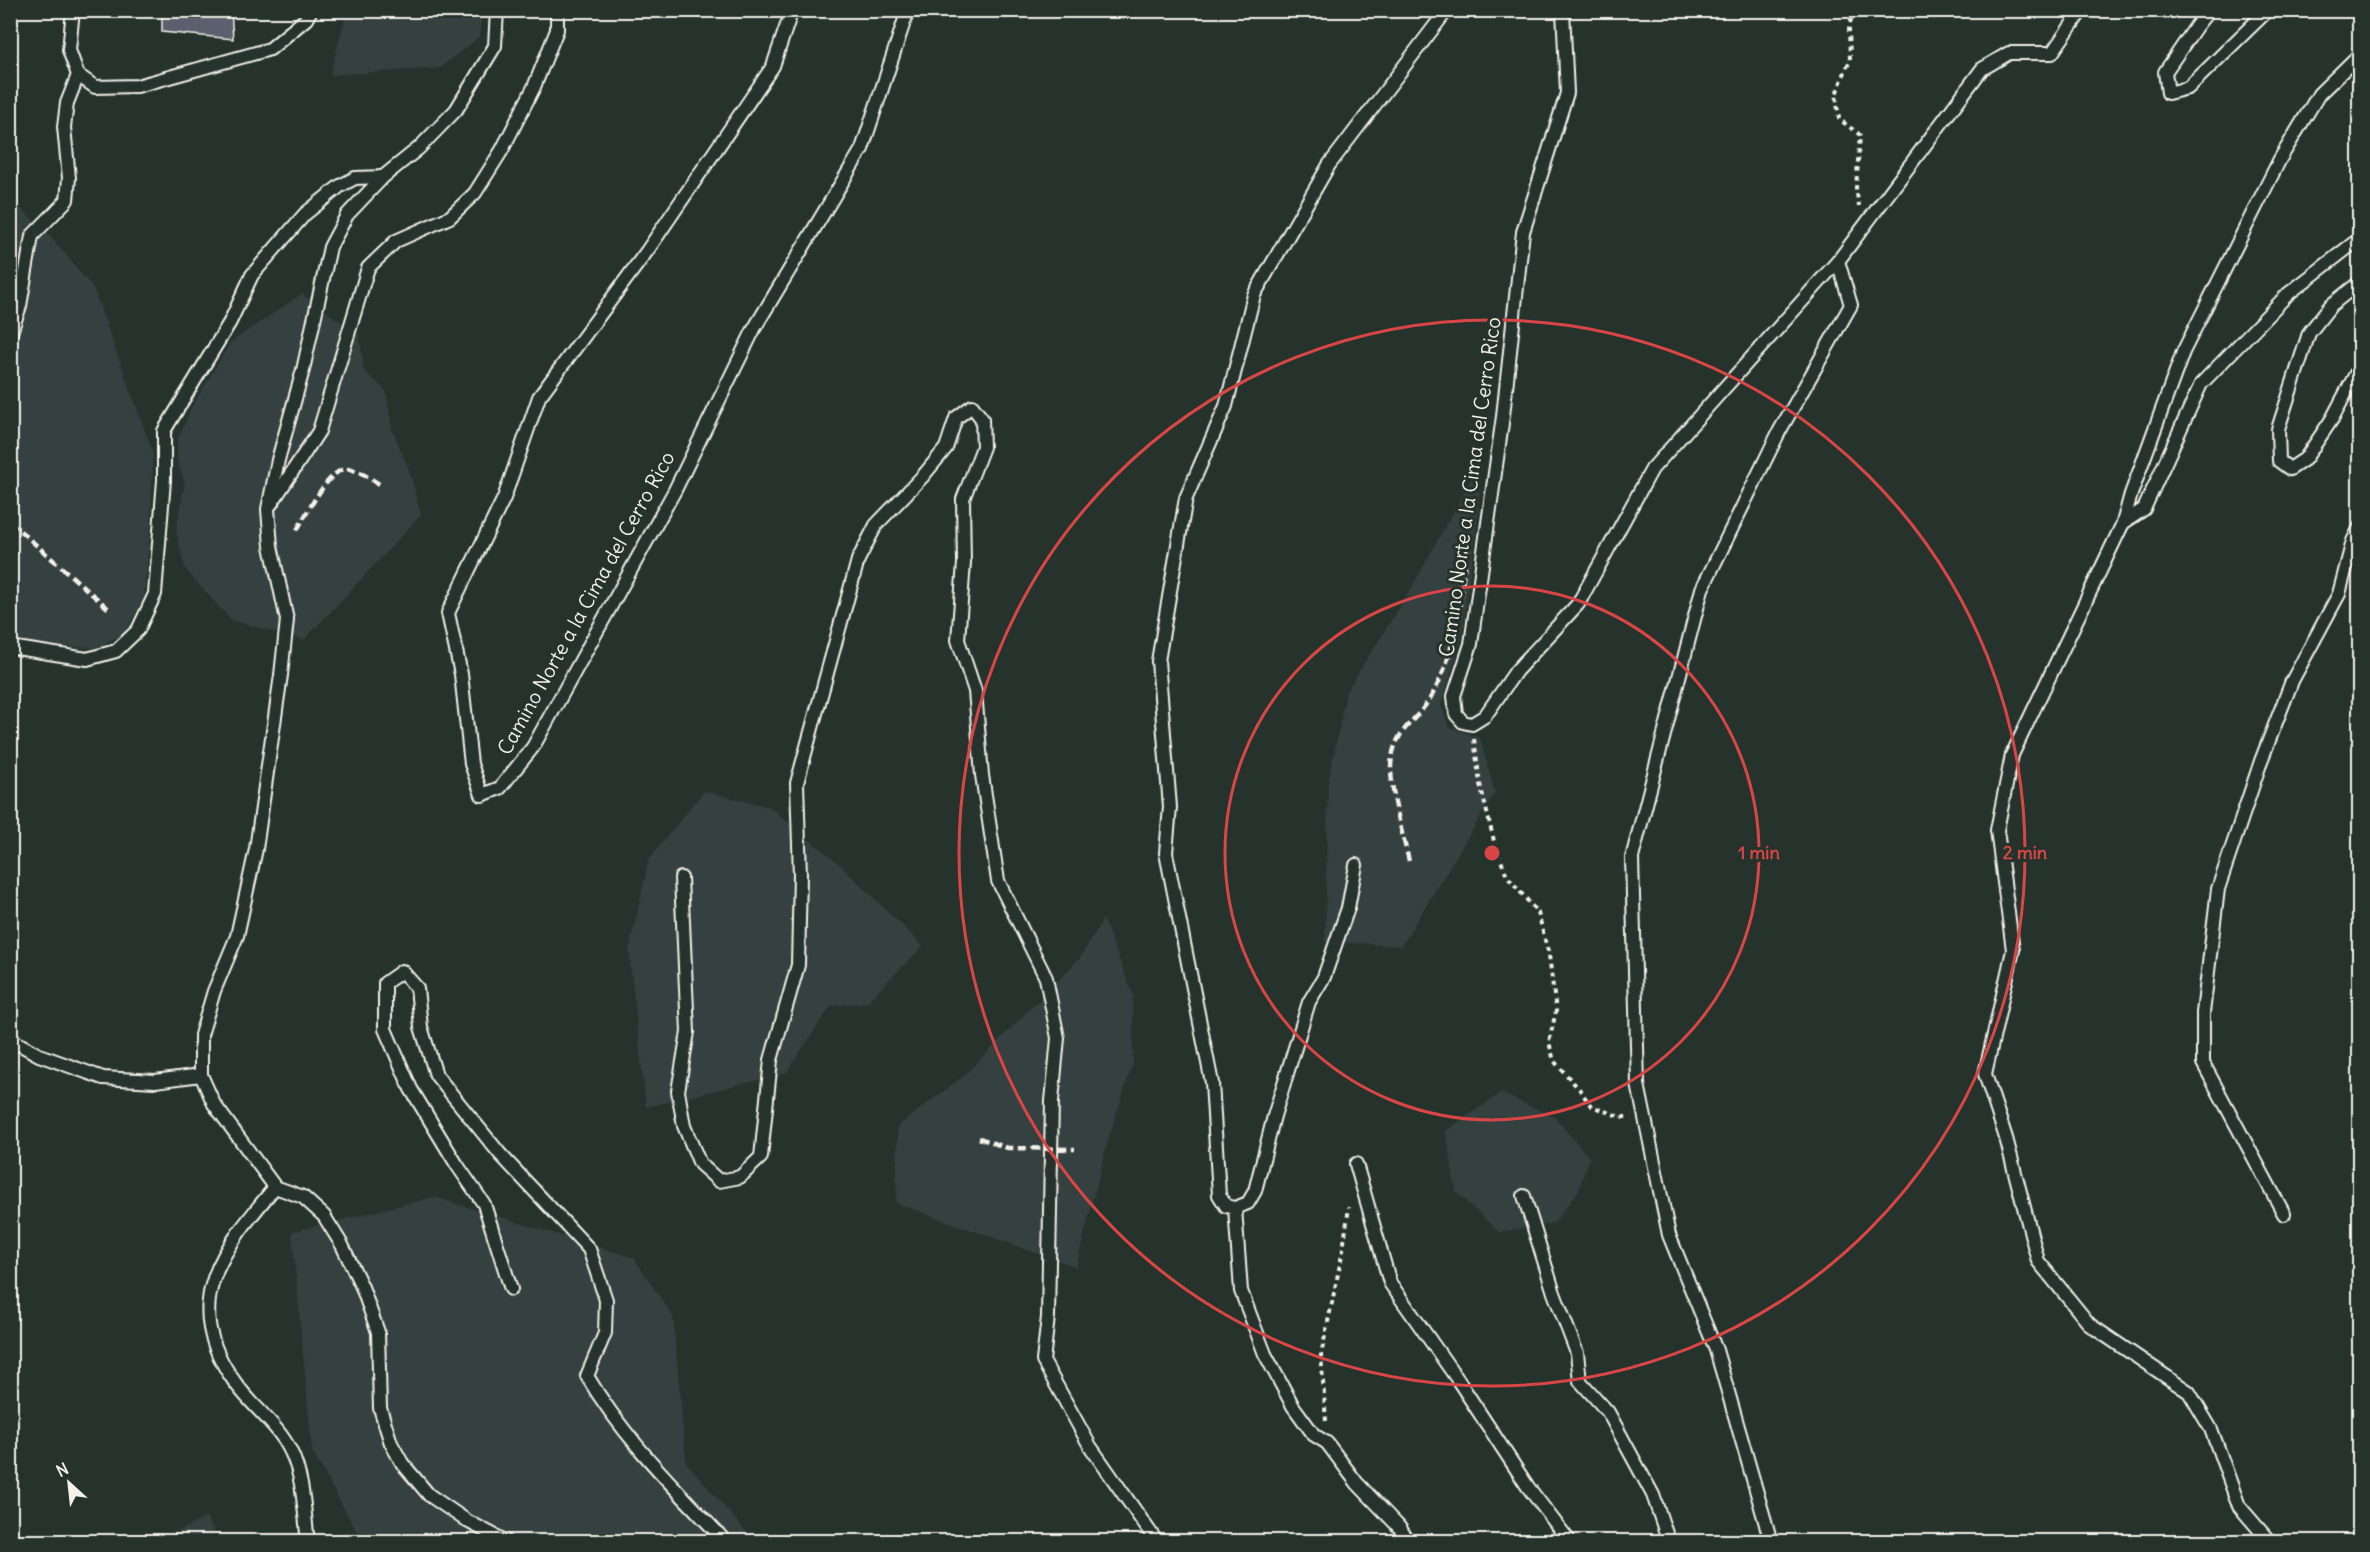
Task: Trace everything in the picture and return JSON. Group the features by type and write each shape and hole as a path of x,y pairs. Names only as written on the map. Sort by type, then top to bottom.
{"lane":[{"path":"73,10 69,50 78,75 95,87 137,86 270,49 306,19 311,10"},
{"path":"497,10 495,46 456,110 419,148 383,177 347,215 330,247 303,370 278,460 268,509 271,546 287,620 281,675 256,849 237,936 214,991 201,1035 201,1075 214,1104 275,1187 303,1197 324,1216 342,1245 362,1287 378,1332 381,1408 391,1443 402,1463 429,1495 467,1521 507,1542"},
{"path":"268,509 319,431 368,268 396,241 450,217 475,193 502,150 534,87 557,30 557,10"},
{"name":"Camino Norte a la Cima del Cerro Rico","path":"792,10 773,66 647,251 539,397 504,498 448,613 460,674 471,764 482,795 500,789 532,747 675,490 754,329 862,149 908,10"},
{"path":"1356,865 1348,908 1324,977 1309,1002 1274,1116 1255,1191 1248,1203 1235,1208 1226,1206 1219,1195 1212,1083 1166,853 1170,807 1158,661 1186,498 1226,406 1254,295 1329,165 1447,10"},
{"name":"Camino Norte a la Cima del Cerro Rico","path":"1472,724 1463,722 1456,714 1454,696 1471,644 1503,416 1523,232 1567,93 1563,10"},
{"path":"1472,724 1485,716 1516,671 1578,604 1652,469 1838,261 1982,69 2009,53 2052,53 2082,10"},
{"path":"2209,10 2165,72 2168,93 2188,88 2268,10"},
{"path":"2270,1542 2239,1506 2211,1429 2189,1392 2090,1325 2038,1261 2006,1138 1985,1074 2013,950 1997,830 2012,755 2123,523 2183,352 2280,159 2319,94 2360,54"},
{"path":"10,335 20,306 32,236 67,200 69,178 64,127 67,103 78,75"},
{"path":"10,647 87,659 116,651 138,630 155,594 164,480 164,431 219,340 252,275 305,214 340,186 355,178 383,177"},
{"path":"2123,523 2144,509 2201,384 2289,294 2354,243 2360,243"},
{"path":"1772,1542 1716,1350 1669,1235 1638,1084 1632,858 1702,589 1779,432 1851,305 1838,261"},
{"path":"2360,282 2331,305 2309,333 2278,429 2279,461 2290,469 2305,459 2332,420 2360,366"},
{"path":"681,878 688,1032 678,1091 684,1126 700,1164 719,1181 740,1177 761,1158 771,1060 798,965 800,875 797,783 858,560 876,525 923,476 946,448 956,418 972,406 982,419 983,447 963,499 964,563 958,640 975,691 981,775 998,881 1046,978 1058,1038 1052,1101 1048,1317 1043,1361 1090,1446 1157,1542"},
{"path":"2284,1214 2203,1063 2203,1013 2218,889 2265,751 2292,681 2339,594 2353,541 2360,527"},
{"path":"511,1289 484,1204 457,1165 411,1089 385,1029 385,983 402,971 417,988 421,1027 436,1074 500,1154 589,1249 606,1300 604,1332 587,1376 607,1409 660,1474 726,1542"},
{"path":"10,1039 39,1055 103,1078 155,1081 201,1075"},
{"path":"1356,1164 1390,1282 1528,1487 1570,1542"},
{"path":"275,1187 226,1251 211,1282 207,1310 214,1346 234,1381 277,1429 291,1450 299,1472 308,1542"},
{"path":"1524,1196 1554,1293 1577,1353 1580,1381 1608,1412 1653,1495 1669,1542"},
{"path":"1235,1208 1241,1290 1265,1354 1293,1406 1314,1435 1327,1443 1357,1484 1399,1527 1409,1542"}],"path":[{"path":"1853,10 1849,29 1850,60 1836,94 1839,119 1860,135 1856,188 1862,230"},
{"path":"1472,724 1480,784 1495,845 1507,876 1538,913 1550,955 1556,1011 1550,1042 1554,1061 1591,1106 1621,1117 1645,1117"},
{"path":"1327,1443 1321,1355 1343,1250 1351,1196"}],"shaded area":[{"path":"347,11 482,11 479,37 440,68 330,75"},
{"path":"10,198 49,235 93,288 153,453 151,522 144,598 125,633 95,648 31,645 11,634"},
{"path":"302,294 359,335 364,371 386,391 392,429 409,470 421,515 304,640 231,620 185,569 176,530 185,484 177,459 177,442 191,408 231,342"},
{"path":"1481,461 1478,514 1461,641 1441,705 1449,727 1480,738 1495,793 1401,946 1325,941 1328,784 1346,692 1410,591"},
{"path":"704,791 769,807 837,862 923,946 867,1002 831,1006 786,1073 646,1107 629,951 649,859"},
{"path":"1103,919 1133,995 1133,1063 1108,1140 1076,1267 896,1203 898,1126 965,1075 1080,958"},
{"path":"1501,1093 1554,1117 1589,1157 1579,1190 1554,1223 1499,1232 1456,1192 1446,1131"},
{"path":"434,1197 634,1258 673,1317 686,1462 754,1541 362,1541 312,1451 292,1232"},
{"path":"206,1517 219,1541 161,1541"}],"building":[{"path":"162,10 231,10 233,39 162,32"}],"railway":[{"path":"450,10 452,18"},
{"path":"297,530 319,493 340,471 347,469 356,471 381,485"},
{"path":"10,522 110,610"},
{"path":"1409,861 1394,794 1392,757 1394,747 1402,732 1424,708 1446,664 1460,605 1467,545"},
{"path":"979,1138 1008,1148 1075,1149"}]}
